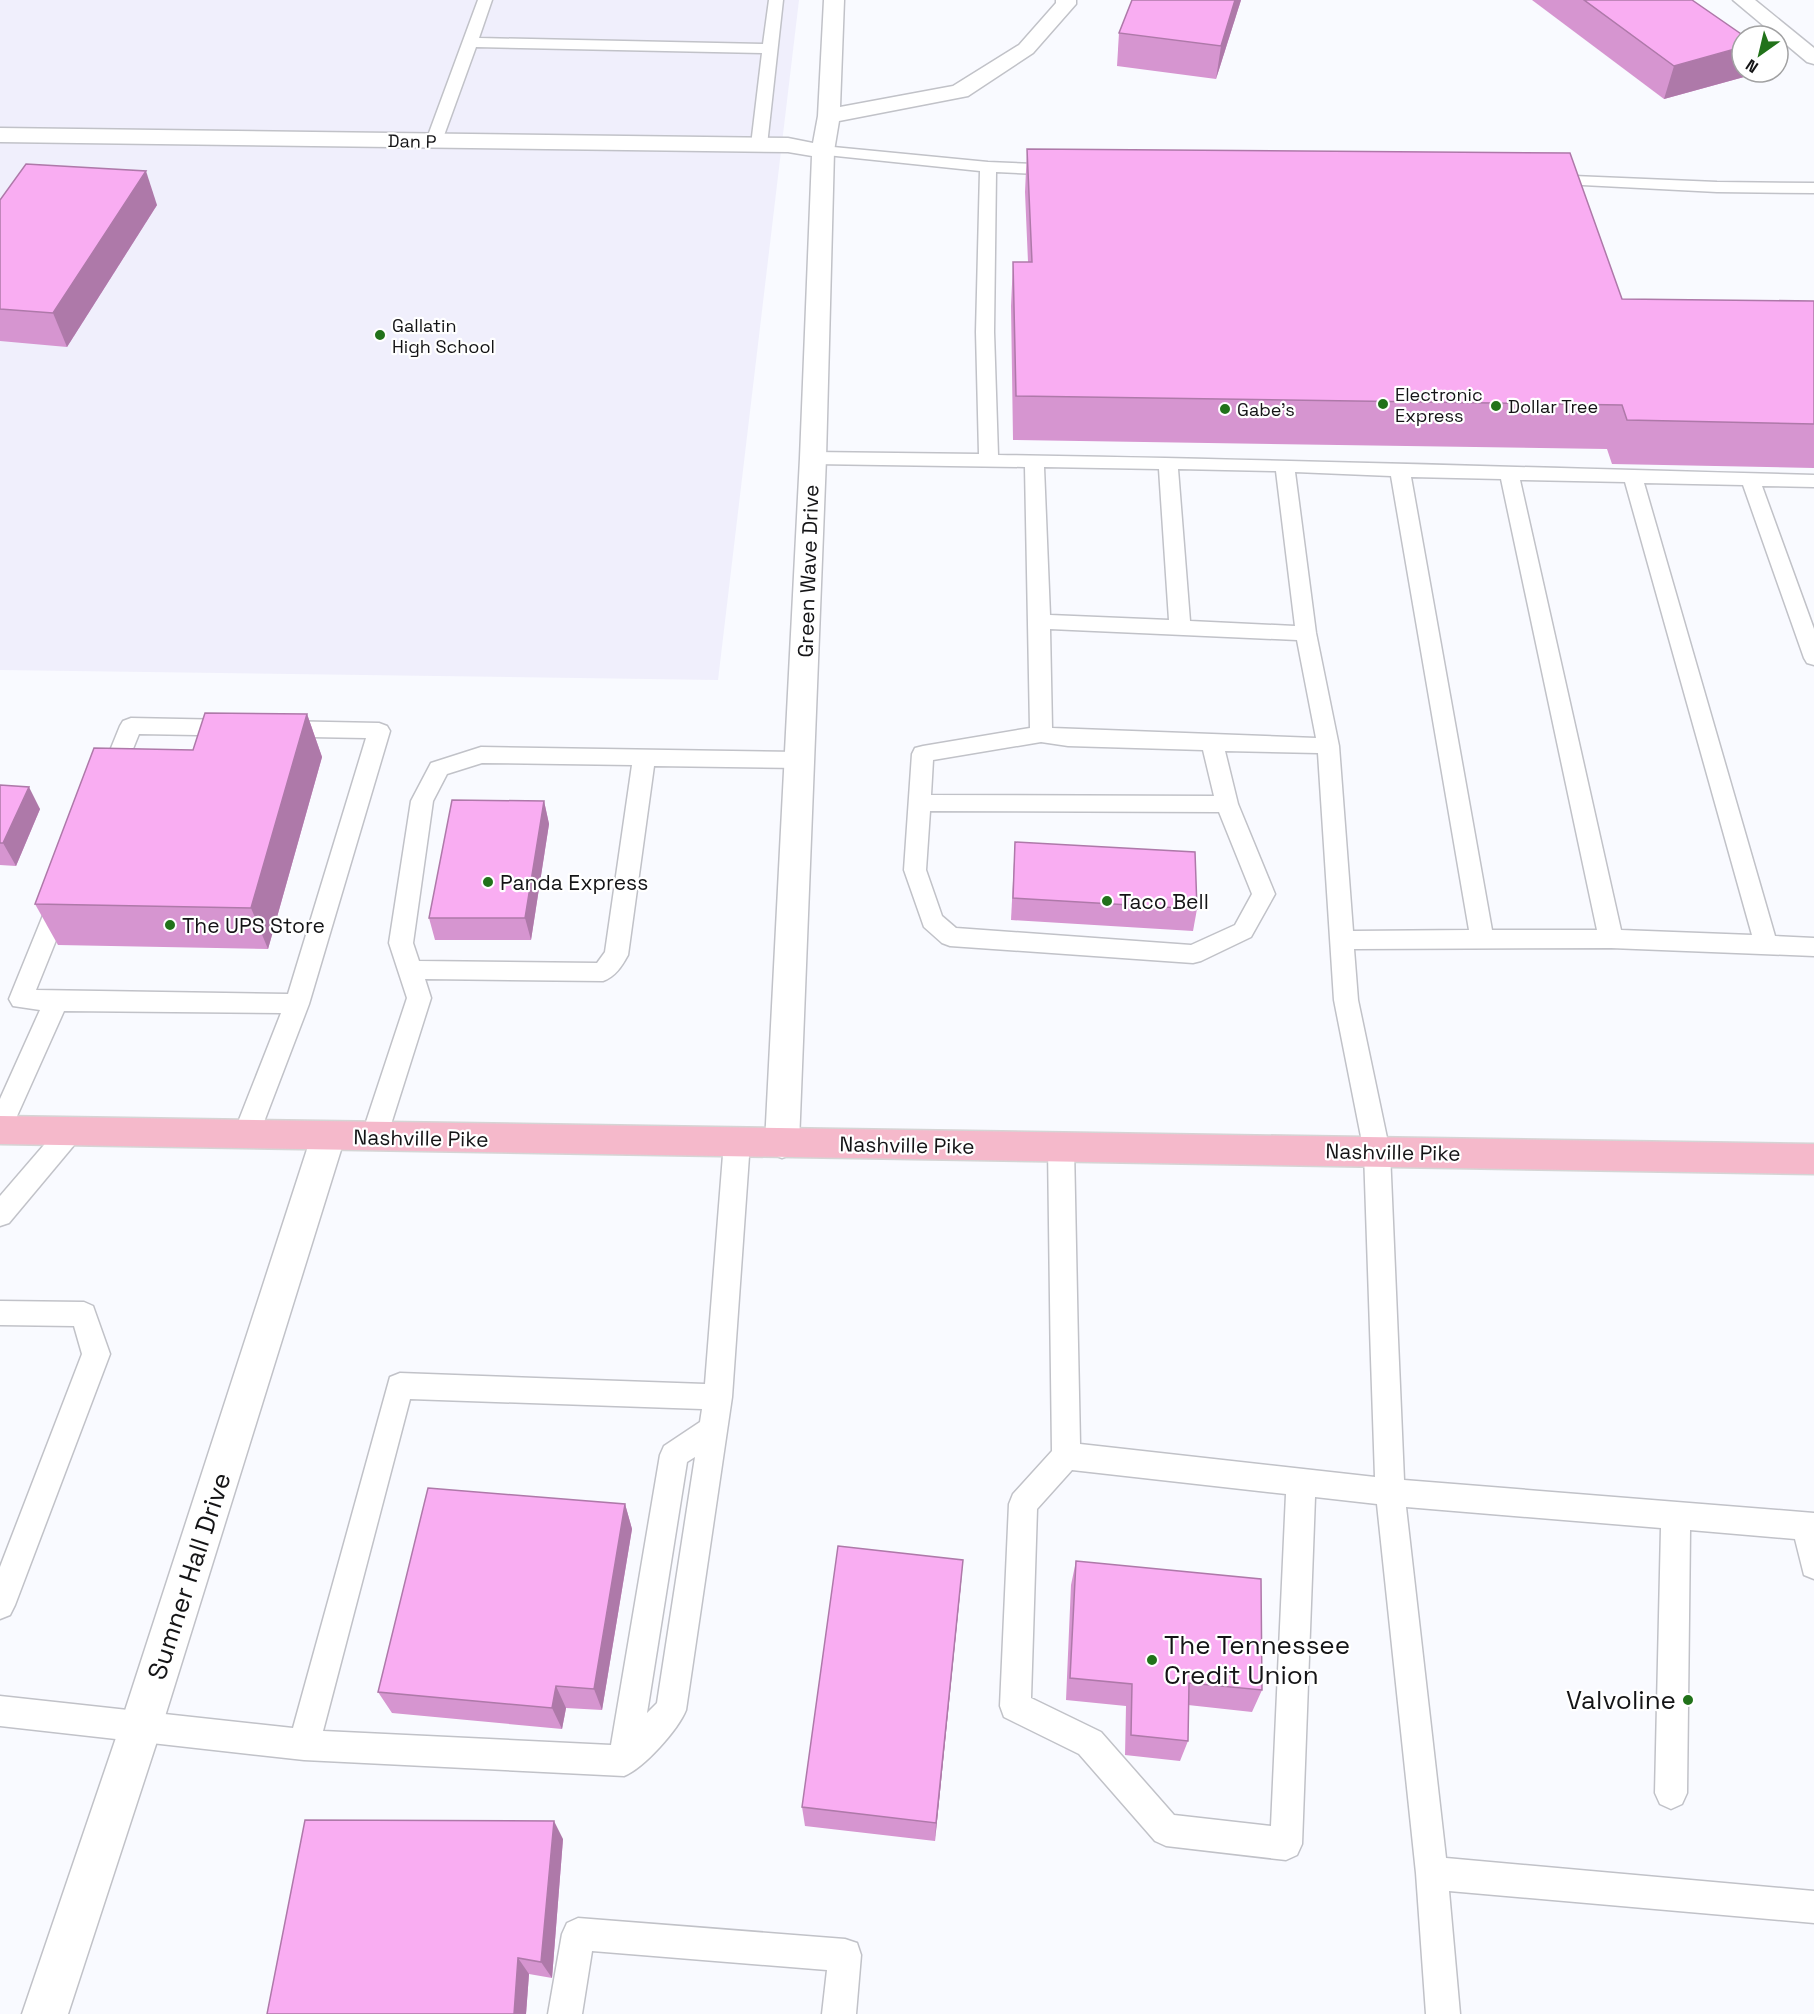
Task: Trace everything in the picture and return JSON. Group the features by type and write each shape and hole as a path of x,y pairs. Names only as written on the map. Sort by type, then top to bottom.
{"main road":[{"name":"Nashville Pike","path":"0,1128 328,1137 1814,1159"}],"street":[{"name":"Green Wave Drive","path":"782,1143 813,458 823,152 829,116 834,0"},
{"path":"829,116 960,91 1026,49 1066,4 1066,0"},
{"path":"1743,0 1814,58"},
{"name":"Dan P","path":"0,135 788,145 823,152"},
{"name":"Sumner Hall Drive","path":"45,2014 141,1726 328,1137"}],"lane":[{"path":"434,141 485,0"},
{"path":"759,145 776,0"},
{"path":"470,42 770,49"},
{"path":"823,152 988,167 1072,170"},
{"path":"988,167 985,332 989,459"},
{"path":"1529,179 1717,188 1814,188"},
{"path":"813,458 1285,465 1400,471 1750,478 1814,482"},
{"path":"1034,460 1040,622 1041,735"},
{"path":"1168,463 1180,626"},
{"path":"1285,465 1306,633 1328,746 1346,1000 1377,1152 1390,1492 1432,1873 1443,2014"},
{"path":"1400,471 1482,939"},
{"path":"1509,474 1611,939"},
{"path":"1633,477 1766,945"},
{"path":"1750,478 1814,658"},
{"path":"1040,622 1306,633"},
{"path":"246,1134 297,1004 379,731 131,726 21,999 297,1004"},
{"path":"1212,742 1227,804 1264,894 1243,931 1193,954 950,937 932,921 915,870 923,754 1041,735 1068,738 1212,742 1328,746"},
{"path":"374,1137 419,998 401,943 422,801 439,769 480,755 800,760"},
{"path":"410,970 603,972 616,955 644,758"},
{"path":"920,803 1227,804"},
{"path":"1342,940 1611,939 1814,947"},
{"path":"0,1128 56,1001"},
{"path":"0,1215 70,1131"},
{"path":"0,1710 304,1745 624,1761 671,1710 718,1397 737,1142"},
{"path":"1061,1147 1066,1456 1023,1504 1015,1706 1090,1743 1166,1830 1286,1844 1301,1482"},
{"path":"0,1313 84,1314 96,1353 0,1605"},
{"path":"304,1745 400,1386 718,1397"},
{"path":"1066,1456 1390,1492 1811,1527 1814,1565"},
{"path":"1671,1792 1676,1516"},
{"path":"1432,1873 1814,1907"},
{"path":"565,2014 578,1934 845,1955 839,2014"}],"shaded area":[{"name":"Gallatin High School","path":"0,0 799,0 718,680 0,670"}],"building":[{"path":"1132,0 1235,0 1221,46 1119,33"},
{"path":"1584,0 1692,0 1730,26 1730,50 1674,66"},
{"path":"1027,149 1570,153 1622,299 1814,301 1814,424 1627,420 1622,405 1016,396 1013,262 1032,262"},
{"path":"26,164 146,171 53,313 0,309 0,200"},
{"path":"205,713 307,714 251,908 35,904 94,748 193,750"},
{"path":"0,785 29,787 3,843 0,843"},
{"path":"452,800 544,801 525,918 429,918"},
{"path":"1015,842 1195,852 1197,909 1013,898"},
{"path":"428,1488 625,1504 594,1689 556,1686 552,1708 378,1692"},
{"path":"838,1546 963,1560 936,1823 802,1807"},
{"path":"1076,1561 1261,1579 1262,1690 1189,1683 1188,1741 1131,1735 1132,1684 1070,1678"},
{"path":"305,1820 554,1821 541,1962 518,1958 514,2014 267,2014"}],"place":[{"name":"Gallatin High School","path":"380,335"},
{"name":"Electronic Express","path":"1383,404"},
{"name":"Dollar Tree","path":"1496,406"},
{"name":"Gabe's","path":"1225,409"},
{"name":"Panda Express","path":"488,882"},
{"name":"Taco Bell","path":"1107,901"},
{"name":"The UPS Store","path":"170,925"},
{"name":"The Tennessee Credit Union","path":"1152,1660"},
{"name":"Valvoline","path":"1688,1700"}]}
